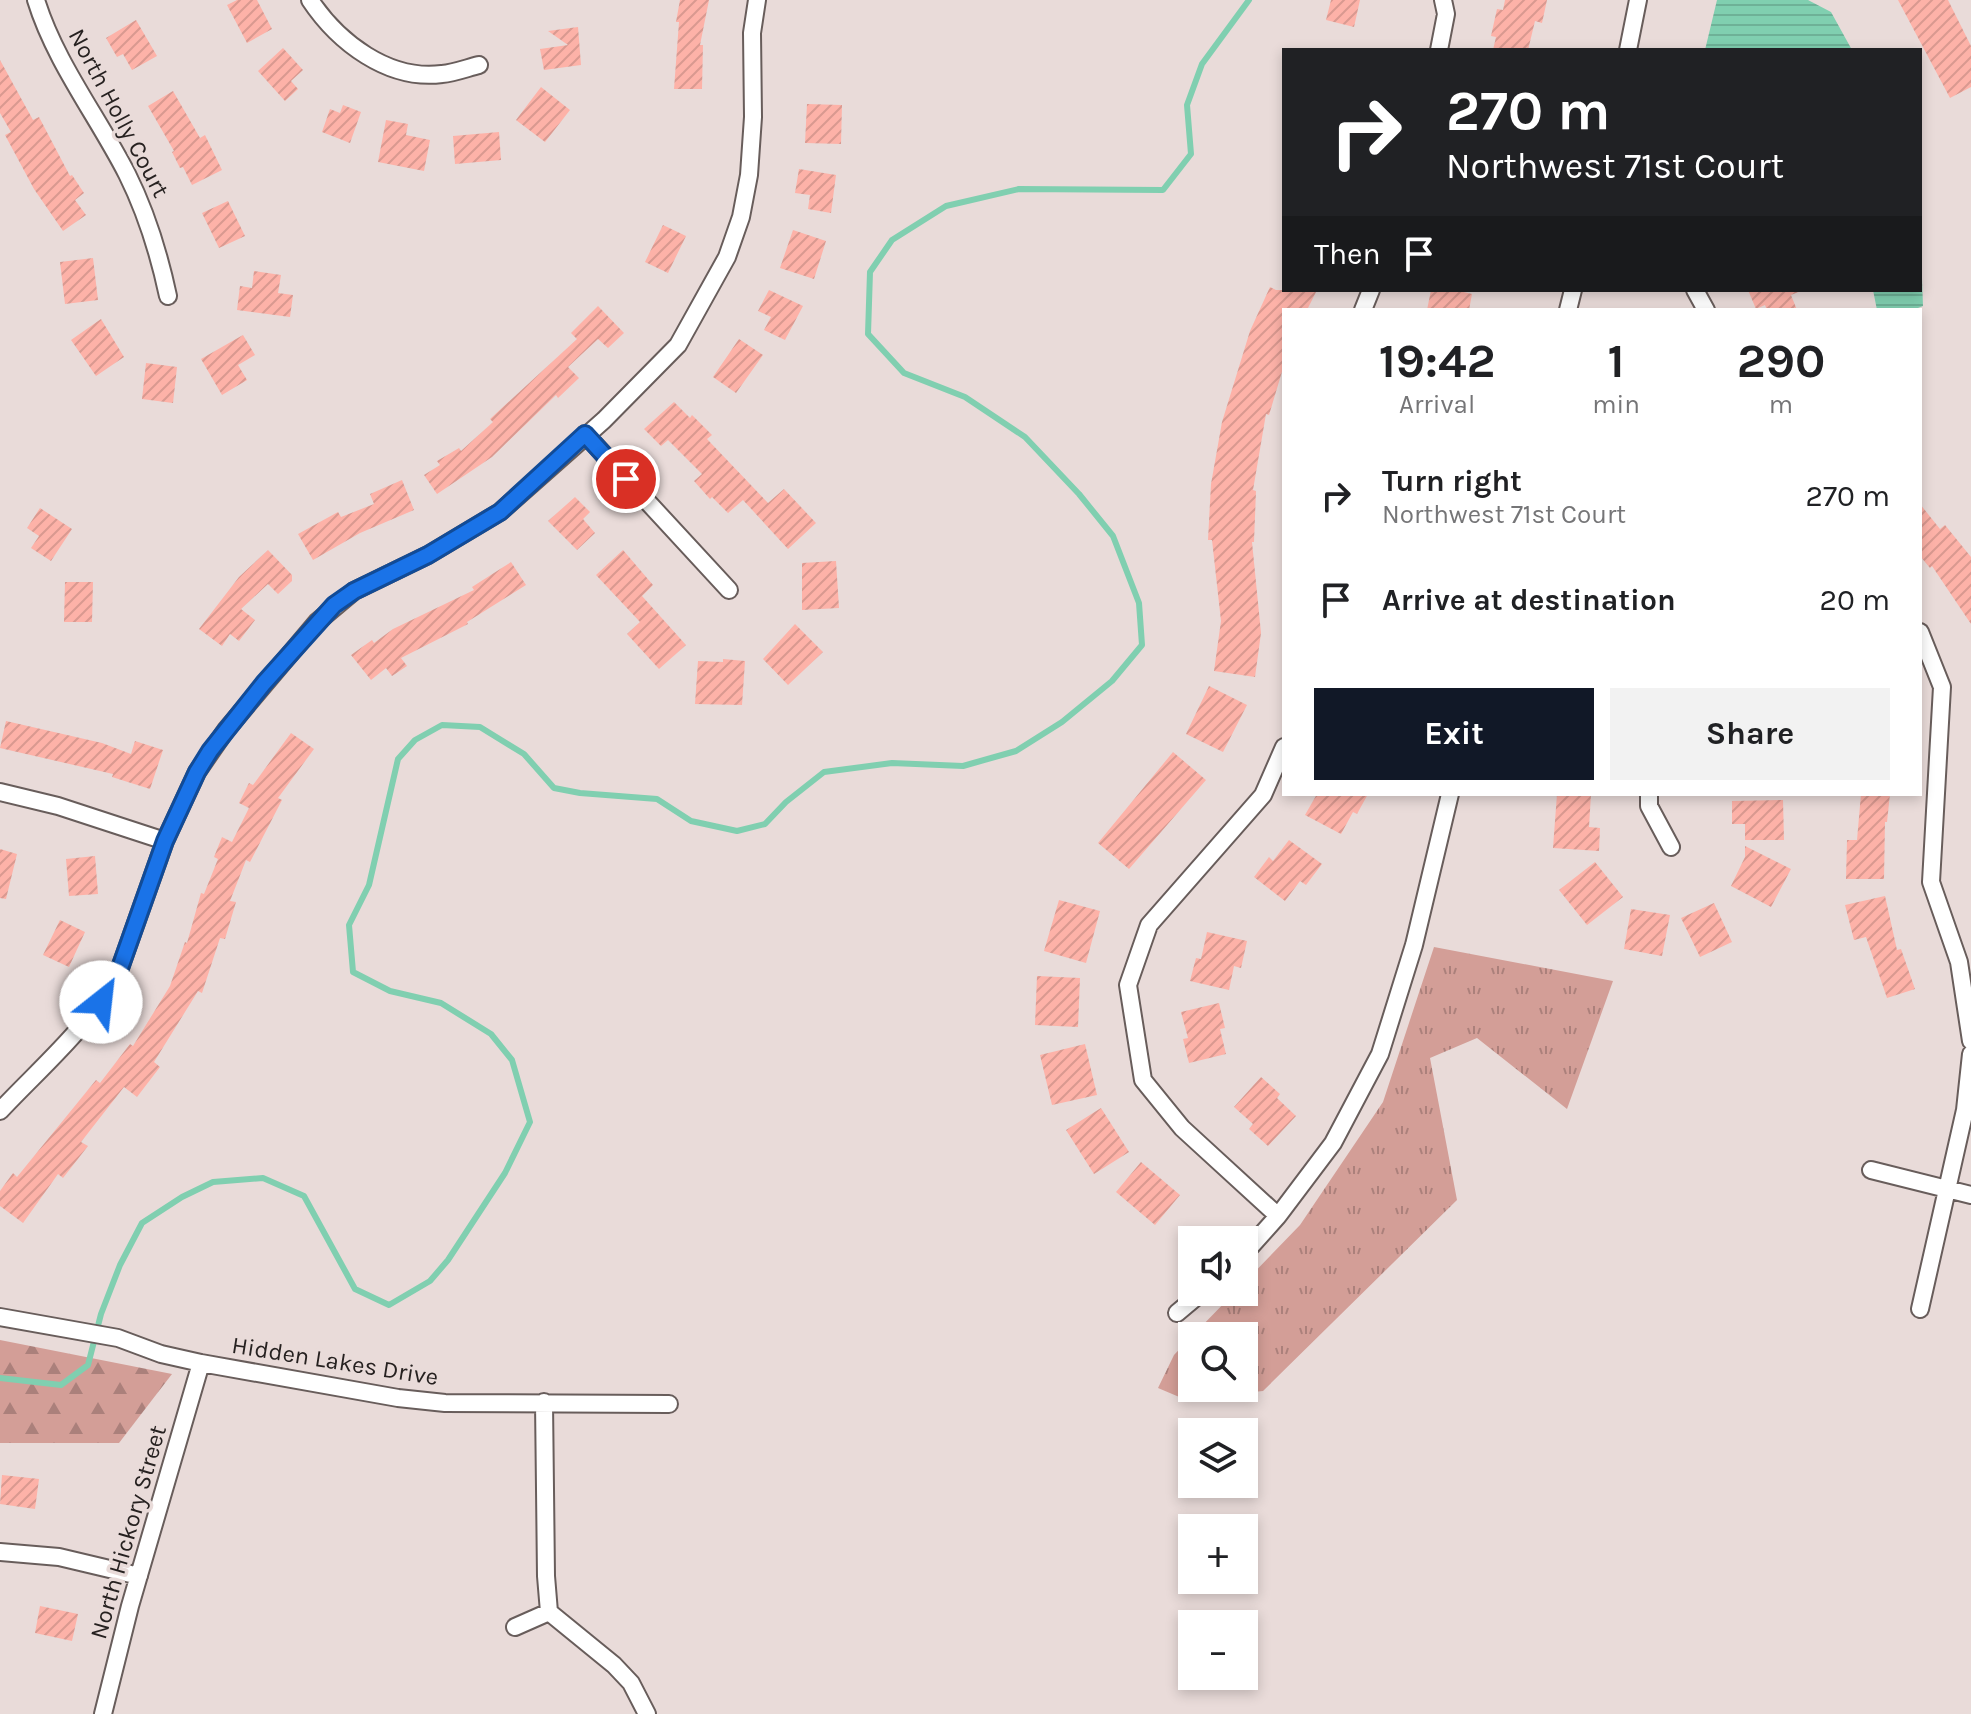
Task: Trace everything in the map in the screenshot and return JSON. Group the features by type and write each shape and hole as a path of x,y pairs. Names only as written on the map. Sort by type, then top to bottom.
{"street":[{"name":"North Holly Court","path":"36,0 49,32 127,174 149,223 168,296"},
{"path":"310,0 336,34 372,60 408,71 441,75 479,65"},
{"path":"0,1111 88,1018 111,987 165,841 197,772 210,751 273,673 334,605 354,591 428,555 500,512 604,420 678,345 727,257 741,217 749,175 753,117 752,33 757,0"},
{"path":"1439,48 1446,14 1443,0"},
{"path":"1628,48 1638,0"},
{"path":"585,434 729,590"},
{"path":"1922,637 1942,687 1931,882 1959,962 1971,1041"},
{"path":"1278,1216 1182,1128 1143,1080 1128,985 1149,925 1263,795 1282,752"},
{"path":"0,792 58,806 165,841"},
{"path":"1258,1238 1333,1143 1380,1054 1414,945 1450,796"},
{"path":"1649,796 1649,806 1671,847"},
{"path":"1920,1309 1965,1110 1971,1054"},
{"path":"1871,1170 1971,1195"},
{"path":"1177,1313 1185,1306"},
{"name":"Hidden Lakes Drive","path":"0,1317 118,1338 161,1354 201,1363 398,1398 445,1403 669,1404"},
{"name":"North Hickory Street","path":"103,1714 139,1576 201,1363"},
{"path":"544,1402 549,1612 614,1665 631,1683 647,1714"},
{"path":"0,1552 59,1557 139,1576"},
{"path":"515,1627 549,1612"}],"green space":[{"path":"1434,947 1613,981 1567,1109 1477,1038 1430,1058 1457,1200 1263,1391 1258,1392 1258,1322 1206,1322 1221,1306 1258,1306 1258,1268 1300,1225 1383,1102"},
{"path":"0,1340 172,1374 119,1443 0,1443"},
{"path":"1178,1351 1178,1396 1158,1388"}],"shaded area":[{"path":"1717,0 1808,0 1831,12 1851,48 1705,48"},
{"path":"1922,278 1923,306 1877,308 1873,292 1922,292"}],"building":[{"path":"237,0 257,0 272,29 247,43 227,5"},
{"path":"680,0 709,0 700,45 703,45 702,89 674,89 679,22 676,22"},
{"path":"1331,0 1360,0 1354,27 1326,20"},
{"path":"1505,0 1547,0 1542,23 1535,21 1528,48 1493,48 1496,37 1491,36 1497,9 1503,10"},
{"path":"1898,0 1948,0 1971,46 1971,87 1950,98"},
{"path":"136,20 157,56 132,70 123,54 117,57 106,38"},
{"path":"578,27 581,65 544,70 540,49 568,45 548,31"},
{"path":"283,48 303,70 291,81 298,89 285,101 258,71"},
{"path":"0,60 33,120 39,117 70,176 84,193 75,200 86,215 63,231 34,189 5,135 11,132 0,113"},
{"path":"541,87 570,110 545,142 516,120"},
{"path":"173,91 200,138 205,135 222,170 192,185 148,106"},
{"path":"807,104 842,105 841,144 805,143"},
{"path":"343,105 361,112 350,143 322,132 330,109 340,113"},
{"path":"386,120 408,124 406,135 430,140 424,171 378,162"},
{"path":"499,132 501,160 455,164 453,136"},
{"path":"799,169 836,175 831,213 808,209 810,195 795,193"},
{"path":"228,201 245,236 219,248 202,213"},
{"path":"663,225 686,236 668,273 645,262"},
{"path":"793,230 826,241 814,279 780,268"},
{"path":"93,258 98,300 65,304 60,262"},
{"path":"254,271 281,275 278,293 293,295 290,317 237,310 240,286 252,288"},
{"path":"1270,287 1282,292 1316,292 1308,308 1282,308 1282,372 1269,415 1266,414 1253,490 1256,491 1252,542 1261,633 1255,677 1214,671 1221,621 1212,540 1208,540 1211,484 1222,422 1250,331"},
{"path":"769,290 803,306 785,340 764,330 771,317 758,311"},
{"path":"1431,292 1472,294 1469,308 1427,308"},
{"path":"1749,292 1798,292 1791,295 1796,308 1766,308 1765,305 1756,308"},
{"path":"598,306 624,333 608,348 598,339 568,367 579,378 558,398 556,395 492,457 437,494 424,475 440,465 437,461 459,448 461,451 493,422 490,419 577,339 571,333"},
{"path":"101,319 124,357 96,376 71,340"},
{"path":"243,335 255,355 238,365 247,380 222,395 201,359"},
{"path":"739,339 763,355 736,393 713,377"},
{"path":"146,363 177,367 173,403 142,399"},
{"path":"674,402 712,435 707,439 768,503 784,489 816,523 788,549 743,500 728,513 712,497 710,499 694,481 702,474 668,440 661,446 644,429"},
{"path":"402,480 414,510 360,533 313,560 298,534 338,512 341,517 374,504 370,494"},
{"path":"575,497 590,512 583,519 595,533 577,550 548,521"},
{"path":"1922,506 1940,529 1945,525 1971,557 1971,624 1932,566 1930,568 1922,558"},
{"path":"40,508 72,529 51,561 31,548 39,536 27,528"},
{"path":"268,550 292,575 292,581 278,594 268,584 241,609 255,620 239,641 230,634 222,646 199,629 239,577"},
{"path":"623,550 653,585 642,596 686,645 659,669 627,634 640,622 596,575"},
{"path":"836,561 839,608 802,610 802,563"},
{"path":"511,562 526,585 468,624 401,658 407,666 392,676 386,668 371,680 351,655 372,640 374,643 393,629 474,590 472,587"},
{"path":"65,582 93,582 92,622 64,622"},
{"path":"795,624 823,652 788,685 763,659"},
{"path":"723,659 745,661 742,705 695,704 698,661 723,662"},
{"path":"1209,686 1247,705 1223,752 1186,734"},
{"path":"6,721 102,743 131,754 135,741 163,750 150,789 112,777 113,774 0,748"},
{"path":"291,733 314,749 278,798 282,800 250,862 246,860 230,901 236,902 225,939 220,938 202,993 198,991 154,1062 160,1067 137,1097 124,1087 81,1142 88,1146 63,1178 58,1174 23,1223 0,1206 0,1191 13,1173 17,1177 96,1080 100,1083 130,1044 133,1046 170,986 187,943 201,893 204,894 218,859 214,857 222,837 232,842 249,808 239,803 249,783 253,785"},
{"path":"1173,752 1206,780 1129,869 1098,843"},
{"path":"1316,796 1367,796 1357,814 1353,812 1341,834 1305,815"},
{"path":"1557,796 1591,796 1589,827 1600,828 1599,851 1553,848"},
{"path":"1861,796 1890,796 1885,822 1884,879 1846,879 1847,840 1857,840"},
{"path":"1783,800 1784,840 1745,840 1745,824 1732,824 1732,801"},
{"path":"1289,840 1322,864 1306,885 1300,881 1285,901 1254,877 1269,857 1273,861"},
{"path":"1745,846 1791,869 1771,907 1731,886 1745,857"},
{"path":"0,849 17,854 6,899 0,898"},
{"path":"95,856 98,894 69,896 66,859"},
{"path":"1595,862 1623,897 1587,925 1559,890"},
{"path":"1885,896 1897,950 1901,949 1915,989 1887,998 1866,937 1854,940 1845,905"},
{"path":"1059,900 1100,911 1086,963 1044,951"},
{"path":"1714,903 1732,942 1700,957 1681,918"},
{"path":"1631,909 1670,915 1662,956 1624,949"},
{"path":"60,920 85,932 69,967 43,955"},
{"path":"1207,932 1247,941 1241,968 1234,966 1229,990 1190,981 1196,958 1201,959"},
{"path":"1037,976 1080,978 1078,1027 1035,1025"},
{"path":"1219,1003 1225,1028 1220,1029 1226,1054 1189,1063 1183,1039 1188,1038 1181,1012"},
{"path":"1085,1044 1097,1095 1052,1105 1040,1055"},
{"path":"1261,1077 1280,1094 1277,1098 1296,1116 1268,1146 1249,1129 1253,1124 1234,1107"},
{"path":"1101,1108 1129,1152 1094,1174 1066,1130"},
{"path":"1141,1162 1180,1195 1155,1225 1116,1192"},
{"path":"2,1475 39,1479 35,1509 0,1504"},
{"path":"40,1606 78,1614 72,1641 35,1633"}],"waterway":[{"path":"0,1378 61,1385 88,1365 101,1314 120,1265 142,1223 182,1197 213,1182 263,1178 304,1196 355,1289 389,1305 430,1281 448,1260 505,1173 530,1122 512,1060 491,1034 441,1003 390,991 353,972 349,925 369,885 398,759 415,740 442,725 480,727 524,754 554,788 657,799 691,821 737,831 765,824 786,802 824,772 892,763 963,766 1016,751 1062,722 1112,681 1142,645 1139,603 1113,536 1079,494 1025,437 965,397 904,373 868,334 870,272 892,240 946,206 1019,189 1163,190 1191,154 1187,105 1202,64 1249,0"}],"route":[{"path":"101,1002 120,968 165,841 197,772 264,683 334,605 354,591 428,555 500,512 585,434 626,479"}]}
